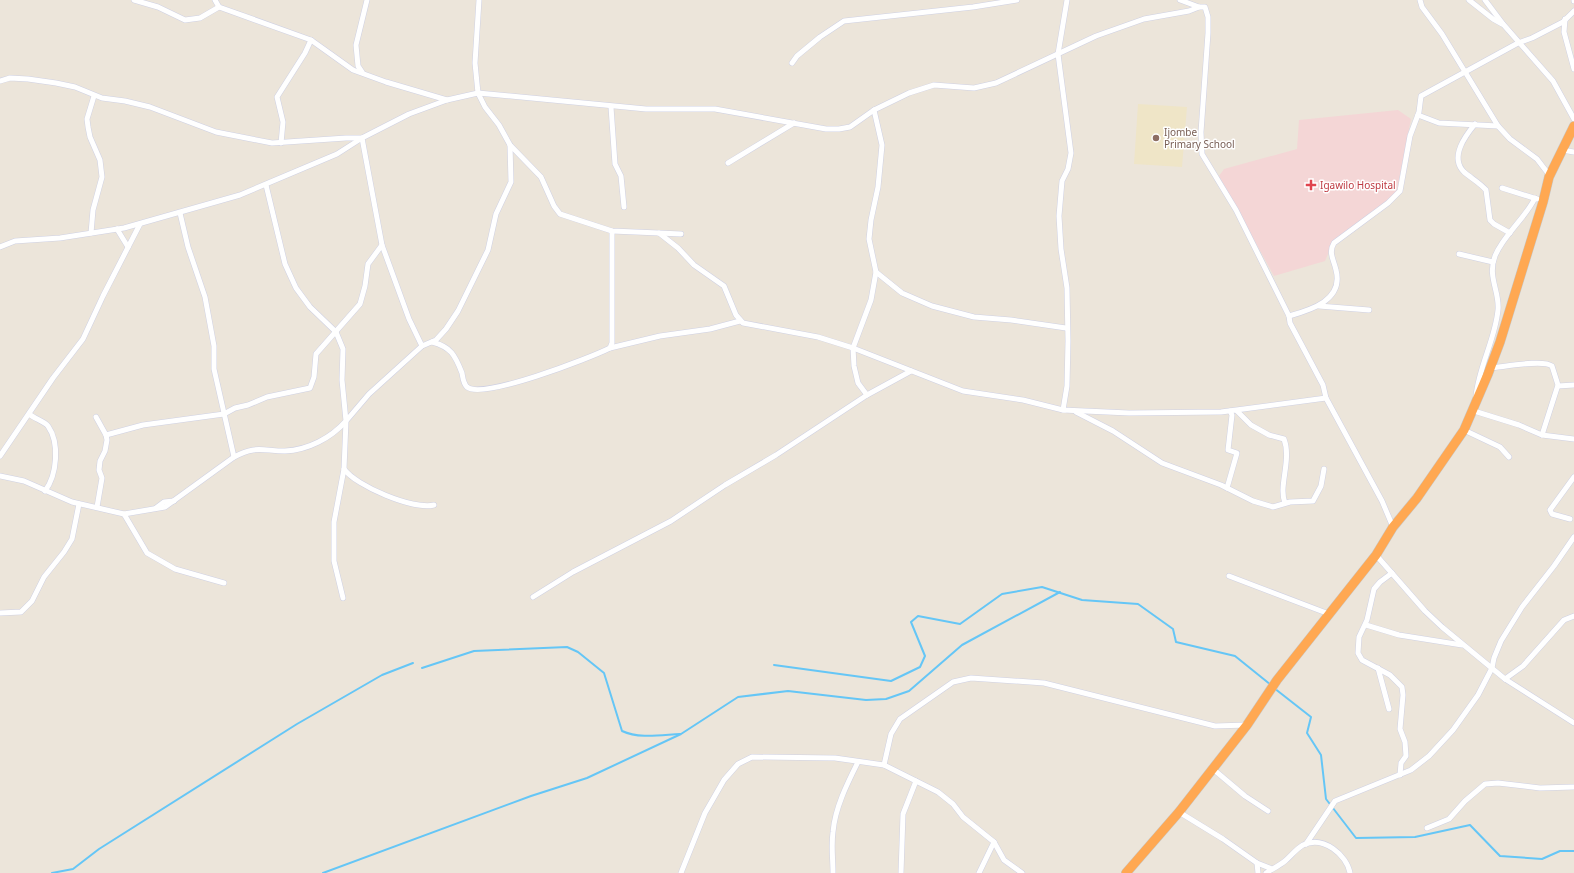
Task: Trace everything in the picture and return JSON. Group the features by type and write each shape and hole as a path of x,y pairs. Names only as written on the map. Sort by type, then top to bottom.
{"highway":[{"path":"1126,873 1179,812 1247,725 1278,680 1376,555 1393,527 1417,498 1464,430 1474,411 1500,342 1539,200 1574,126"}],"street":[{"path":"134,0 154,5 185,20 200,18 218,7"},
{"path":"215,0 218,7 311,40 347,67 386,82 447,100"},
{"path":"362,72 358,66 356,45 367,0"},
{"path":"479,0 475,63 478,93 485,107 499,125 510,145 541,177 554,206 560,214 612,231 681,234"},
{"path":"792,63 797,56 820,37 844,21 973,7 1017,0"},
{"path":"1063,410 1067,386 1068,341 1066,328 1066,288 1061,249 1059,216 1062,181 1068,169 1071,153 1058,54 1067,0"},
{"path":"1180,0 1199,7 1205,7 1208,17 1201,132 1202,154 1236,210 1289,316 1290,323 1324,385 1326,398 1382,501 1393,527"},
{"path":"1420,0 1464,71 1471,79 1482,102 1498,126 1510,139 1537,159 1549,177"},
{"path":"1469,0 1493,19 1503,24"},
{"path":"1484,0 1518,43 1553,82 1574,119"},
{"path":"0,248 15,241 60,238 140,224 246,194 337,154 362,138 410,114 447,100 478,93 611,107 646,109 715,108 826,129 845,128 874,110 909,93 934,85 974,88 996,84 1082,42 1144,19 1189,11 1199,7"},
{"path":"1289,316 1318,306 1330,298 1337,281 1336,268 1331,252 1334,243 1388,203 1400,191 1409,139 1418,115 1421,96 1464,71 1563,22 1565,18 1574,11"},
{"path":"1565,18 1564,32 1574,69"},
{"path":"281,142 283,122 277,97 301,60 311,40"},
{"path":"0,81 10,78 40,80 75,87 94,96 150,107 216,132 272,142 362,138"},
{"path":"91,233 94,210 102,177 100,160 90,136 87,119 94,96"},
{"path":"611,107 615,164 621,176 624,207"},
{"path":"867,395 858,383 854,366 854,348 871,300 876,272 869,234 878,187 882,145 874,110"},
{"path":"1418,115 1439,123 1498,126"},
{"path":"728,163 794,123"},
{"path":"1475,124 1461,144 1460,164 1464,172 1486,190 1489,214 1492,223 1510,233"},
{"path":"362,138 382,245 409,319 422,346"},
{"path":"0,476 24,481 45,492 79,504 124,514 165,507 234,457 246,451 259,448 286,451 309,446 327,438 346,421 369,394 422,346 432,342 446,329 458,311 488,250 496,214 511,182 510,145"},
{"path":"1562,150 1574,152"},
{"path":"266,185 285,264 296,288 310,307 336,332 344,349 342,380 346,421 344,469 334,522 334,561 343,598"},
{"path":"1502,188 1539,200 1510,233 1500,247 1493,262 1493,280 1498,308 1494,332 1478,377 1474,411 1519,425 1542,435 1574,439"},
{"path":"180,213 188,247 207,304 214,346 214,365 234,457"},
{"path":"0,456 30,414 53,378 83,340 103,296 140,224"},
{"path":"117,229 128,247"},
{"path":"610,348 612,343 612,231"},
{"path":"659,233 678,248 694,265 724,286 740,321 748,325 818,337 854,348 963,391 1023,400 1063,410 1078,412 1168,466 1227,488 1245,498 1267,506 1275,507 1285,503 1313,501 1321,486 1324,469"},
{"path":"106,435 143,425 224,414 235,408 248,405 267,397 306,391 310,388 314,377 316,354 360,304 365,286 368,264 382,245"},
{"path":"1459,254 1493,262"},
{"path":"876,272 902,293 932,306 974,317 1011,320 1066,328"},
{"path":"1318,306 1369,310"},
{"path":"432,342 445,345 454,356 466,386 471,390 480,391 500,388 518,380 551,372 610,348 660,336 710,329 740,321"},
{"path":"1490,368 1549,364 1555,370 1558,386 1542,435"},
{"path":"532,597 573,572 671,521 725,485 776,455 867,395 912,372"},
{"path":"1558,386 1574,385"},
{"path":"1063,410 1128,413 1230,412 1326,398"},
{"path":"1237,411 1252,426 1269,435 1284,438 1287,466 1282,496 1285,503"},
{"path":"1227,488 1237,453 1228,450 1232,415 1230,412"},
{"path":"30,414 48,426 52,437 55,471 52,481 45,492"},
{"path":"96,417 106,435 107,446 100,461 99,470 102,478 97,507"},
{"path":"1464,430 1500,447 1509,457"},
{"path":"344,469 355,480 404,503 434,505"},
{"path":"1570,519 1552,514 1550,510 1552,505 1574,477"},
{"path":"0,613 21,612 32,601 44,577 64,552 72,539 79,504"},
{"path":"124,514 147,552 175,569 224,583"},
{"path":"1266,873 1306,844 1335,801 1400,775 1423,761 1453,730 1478,695 1492,668 1498,647 1522,607 1554,566 1574,537"},
{"path":"1376,555 1425,612 1463,645 1505,679 1574,723"},
{"path":"1392,573 1380,582 1374,589 1366,625 1359,637 1358,654 1362,660 1378,668 1402,686 1403,691 1400,728 1406,756 1401,763 1400,775"},
{"path":"1229,576 1329,614"},
{"path":"1505,679 1522,666 1564,620 1574,616"},
{"path":"1366,625 1399,635 1463,645"},
{"path":"1378,668 1389,709"},
{"path":"884,765 891,734 900,719 954,682 972,678 1044,683 1215,726 1247,725"},
{"path":"681,873 713,799 729,773 743,760 752,757 835,758 884,765 938,792 994,842 1004,860 1022,873"},
{"path":"833,873 832,840 835,819 849,780 858,762"},
{"path":"1213,769 1243,795 1268,811"},
{"path":"901,873 903,814 916,781"},
{"path":"1427,828 1449,819 1465,801 1485,784 1498,783 1540,788 1574,787"},
{"path":"1179,812 1223,839 1257,863 1272,869"},
{"path":"979,873 994,842"},
{"path":"1306,844 1320,844 1337,850 1347,862 1350,873"},
{"path":"1257,863 1258,873"}],"shaded area":[{"path":"1138,104 1187,107 1182,167 1134,164"},
{"name":"Igawilo Hospital","path":"1398,110 1411,119 1396,195 1333,242 1325,261 1274,276 1219,176 1224,169 1297,149 1299,120"}],"waterway":[{"path":"774,665 891,681 920,667 925,656 911,622 918,616 960,624 1002,594 1042,587 1082,600 1138,604 1173,629 1176,642 1235,656 1271,685"},
{"path":"323,873 531,796 587,778 681,734 738,697 788,691 866,700 886,699 909,691 962,645 1060,592"},
{"path":"422,668 474,651 567,647 578,652 604,673 622,731 643,736 680,734"},
{"path":"52,873 73,869 99,849 297,724 382,675 413,663"},
{"path":"1274,688 1311,717 1307,733 1321,755 1326,799 1356,838 1415,837 1470,825 1500,856 1542,859 1560,851 1574,851"}],"place":[{"name":"Ijombe Primary School","path":"1156,138"},
{"name":"Igawilo Hospital","path":"1311,185"}]}
